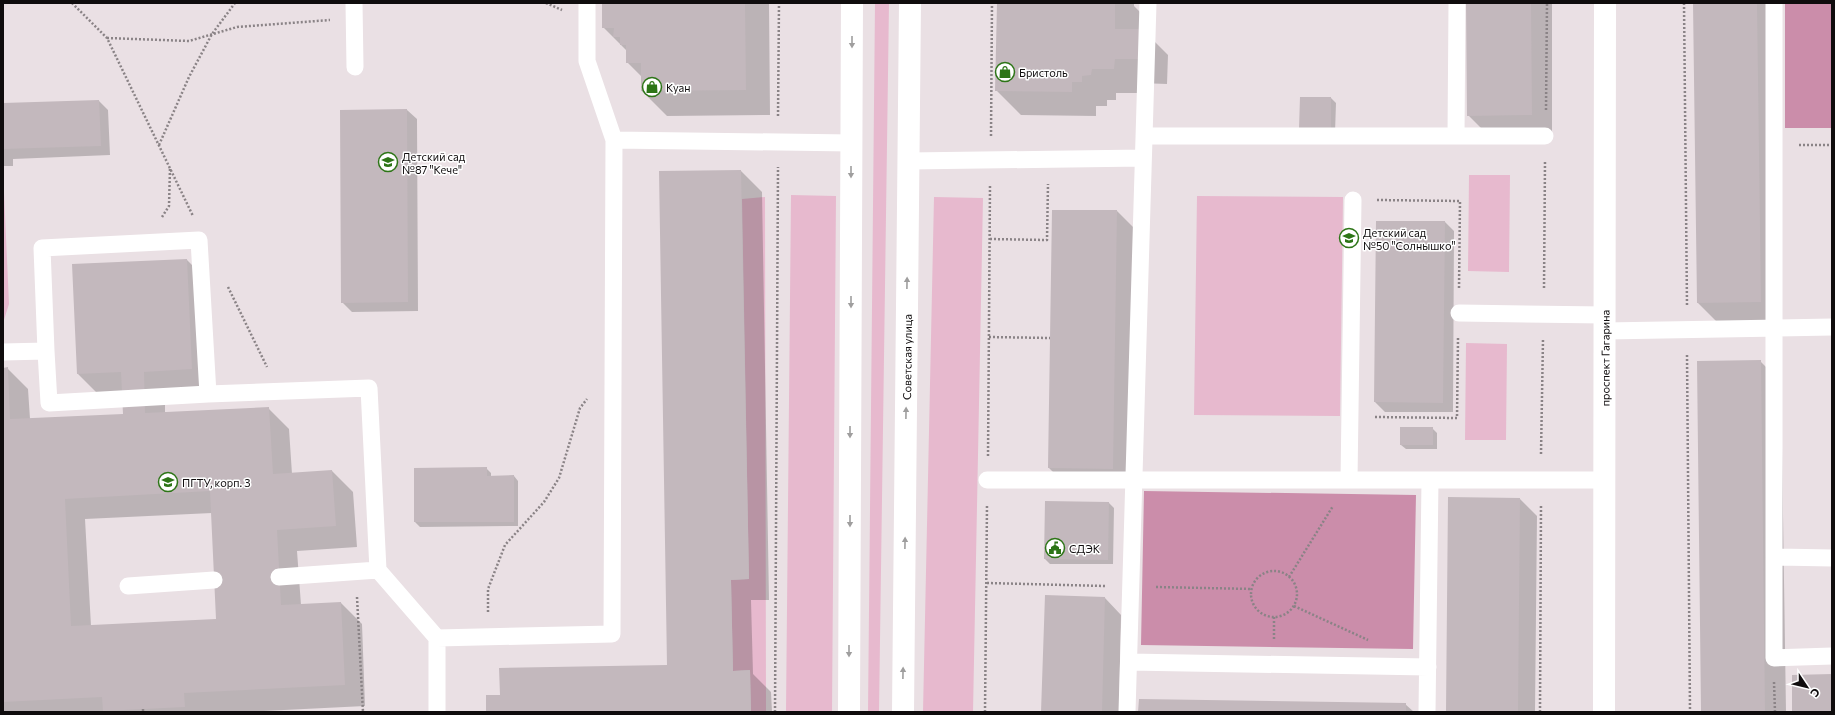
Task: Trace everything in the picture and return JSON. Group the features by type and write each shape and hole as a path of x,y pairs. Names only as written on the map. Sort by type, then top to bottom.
{"main road":[{"path":"849,712 852,3"},
{"name":"Советская улица","path":"903,712 910,3"},
{"name":"проспект Гагарина","path":"1604,712 1605,3"}],"lane":[{"path":"437,638 612,634 614,140 587,61 587,3"},
{"path":"1127,712 1148,3"},
{"path":"1456,136 1457,3"},
{"path":"1774,3 1774,658 1832,656"},
{"path":"354,11 355,67"},
{"path":"1144,136 1545,136"},
{"path":"614,140 852,143"},
{"path":"909,161 1143,158"},
{"path":"1349,480 1353,200"},
{"path":"208,394 199,240 42,248 49,403 208,394 369,388 378,570 437,638 437,712"},
{"path":"1459,313 1543,314 1605,323 1687,330 1832,327"},
{"path":"3,352 46,350"},
{"path":"988,480 1604,480"},
{"path":"1427,712 1430,480"},
{"path":"1774,557 1832,558"},
{"path":"279,577 378,570"},
{"path":"128,586 214,580"},
{"path":"1129,662 1428,667"}],"path":[{"path":"72,3 107,38 194,216"},
{"path":"159,145 189,77 212,34 235,3"},
{"path":"774,712 779,3"},
{"path":"985,712 992,3"},
{"path":"1540,712 1541,480 1547,3"},
{"path":"1684,3 1690,712"},
{"path":"107,38 189,41 237,27 354,11"},
{"path":"1774,145 1832,145"},
{"path":"990,239 1047,240 1048,159"},
{"path":"144,243 169,206 170,168"},
{"path":"1350,417 1457,418 1459,313 1460,201 1353,200"},
{"path":"228,286 279,391"},
{"path":"989,337 1050,338"},
{"path":"488,637 488,589 505,545 544,502 559,478 580,408 613,368"},
{"path":"1290,577 1349,480"},
{"path":"1278,572 1290,577 1297,591 1297,599 1294,606 1289,612 1282,616 1265,616 1254,605 1251,597 1254,583 1266,573 1278,572"},
{"path":"357,594 364,712"},
{"path":"1294,606 1371,641"}],"shaded area":[{"path":"875,3 889,3 879,712 868,712"},
{"path":"1785,3 1832,3 1832,128 1785,128"},
{"path":"1469,175 1510,175 1509,272 1468,271"},
{"path":"3,192 9,304 3,323"},
{"path":"791,195 836,196 832,712 786,712"},
{"path":"1197,196 1343,197 1340,416 1194,415"},
{"path":"765,197 766,712 751,712 750,670 733,671 731,580 749,579 742,199"},
{"path":"934,197 983,198 973,712 923,712"},
{"path":"1466,343 1507,344 1506,440 1465,440"},
{"path":"1144,491 1416,495 1413,649 1141,645"}],"building":[{"path":"602,3 745,3 746,90 641,91 641,63 626,63 626,45 620,45 620,37 613,37 614,28 602,28"},
{"path":"997,3 1115,3 1115,29 1144,29 1143,59 1115,59 1114,69 1092,69 1091,75 1082,76 1082,82 1072,82 1072,92 995,91"},
{"path":"1466,3 1531,3 1532,115 1467,116"},
{"path":"1693,3 1757,3 1761,302 1697,303"},
{"path":"1300,97 1331,97 1331,129 1299,129"},
{"path":"99,100 101,146 3,149 3,103"},
{"path":"407,109 408,302 341,303 340,110"},
{"path":"741,170 749,579 731,580 733,671 750,670 751,712 486,712 486,695 500,695 499,668 667,665 659,171"},
{"path":"1052,210 1117,210 1113,469 1048,468"},
{"path":"1376,221 1445,221 1443,403 1374,402"},
{"name":"ПГТУ, корп. 3","path":"187,259 192,369 144,372 145,413 269,407 273,474 332,470 336,526 277,530 281,605 341,602 345,685 184,693 185,707 103,711 102,697 3,702 3,368 8,367 10,419 123,414 121,372 77,374 72,264","holes":["210,491 216,619 71,626 65,499"]},
{"path":"1761,360 1765,712 1701,712 1697,361"},
{"path":"1400,427 1433,427 1433,445 1400,445"},
{"path":"487,467 487,476 514,475 514,522 414,522 414,468"},
{"path":"1448,497 1520,498 1518,712 1446,712"},
{"path":"1045,501 1109,502 1108,560 1044,559"},
{"path":"1045,595 1105,597 1102,712 1041,712"},
{"path":"1832,674 1832,712 1792,712 1792,675"},
{"path":"1139,699 1406,703 1406,712 1138,712"}],"place":[{"name":"Бристоль","path":"1005,72"},
{"name":"Куан","path":"652,87"},
{"name":"Детский сад №87 \"Кече\"","path":"388,162"},
{"name":"Детский сад №50 \"Солнышко\"","path":"1349,238"},
{"name":"ПГТУ, корп. 3","path":"168,482"},
{"name":"СДЭК","path":"1055,548"}]}
